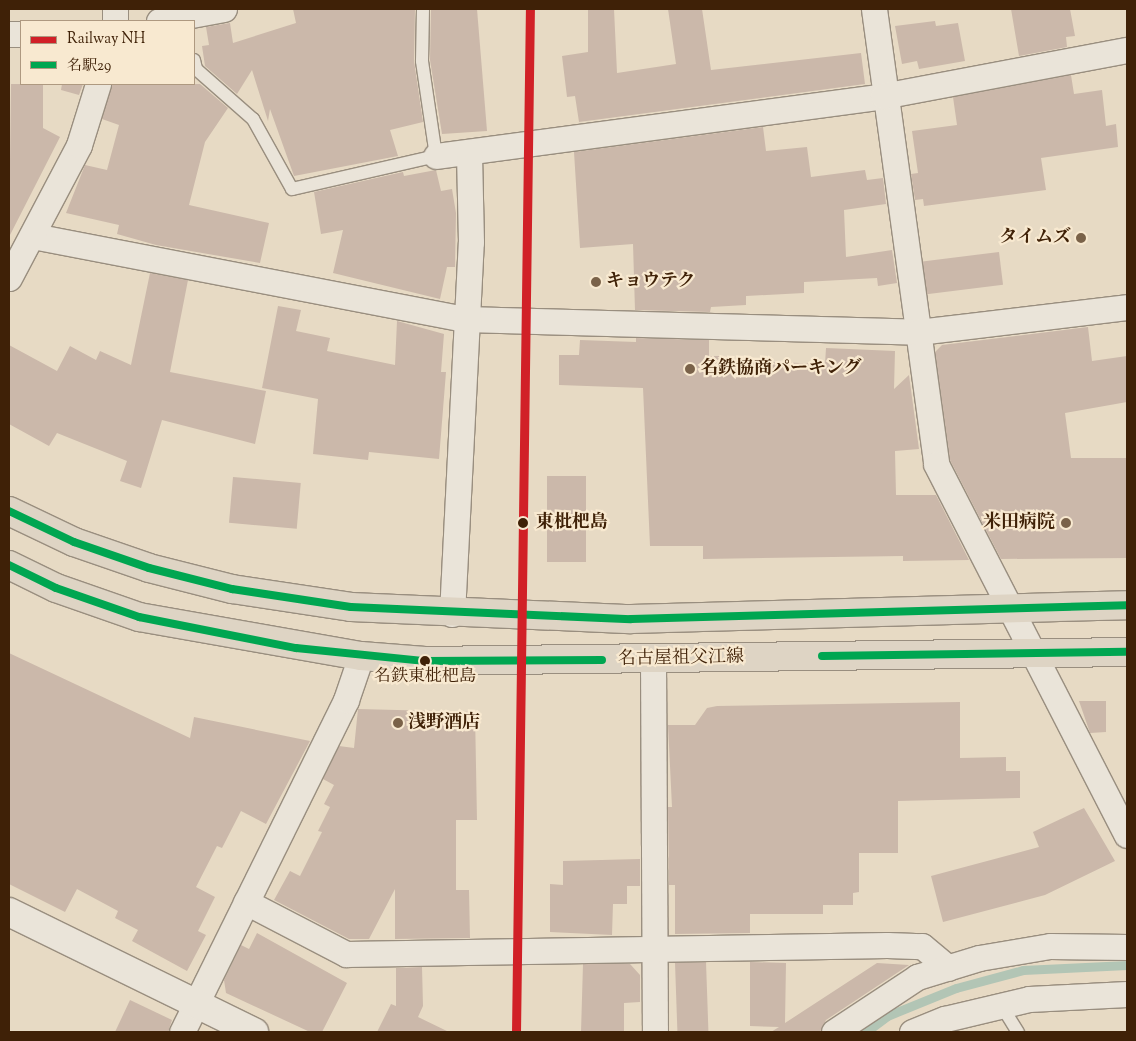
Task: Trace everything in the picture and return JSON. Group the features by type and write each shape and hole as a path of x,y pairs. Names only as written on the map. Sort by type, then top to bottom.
{"main road":[{"path":"9,511 93,548 232,589 351,607 452,614 631,619 1009,606 1127,605"},
{"name":"名古屋祖父江線","path":"9,565 56,588 140,617 361,656 425,661 1127,652"}],"street":[{"path":"172,20 185,19 224,9"},
{"path":"874,9 883,96 936,464 1009,606 1030,653 1127,835"},
{"path":"436,156 883,96 1127,50"},
{"path":"9,278 33,236 79,145 98,85"},
{"path":"452,614 465,319 471,242 469,152"},
{"path":"33,236 465,319 918,332 1127,307"},
{"path":"182,1032 346,700 361,656"},
{"path":"653,659 655,1032"},
{"path":"246,902 346,954 922,946 948,968"},
{"path":"9,912 254,1032"},
{"path":"834,1032 917,978 948,968 1012,950 1127,947"},
{"path":"912,1032 1001,1005 1051,996 1127,994"}],"lane":[{"path":"195,64 196,69 253,119 292,189 436,156 422,61 423,9"},
{"path":"1001,1005 1018,1032"}],"building":[{"path":"293,9 415,9 414,61 423,122 390,130 398,156 294,176 270,109 268,121 252,70 237,94 205,66 202,46 209,45 206,27 230,23 233,43 296,23"},
{"path":"431,9 477,9 487,131 442,134 430,60"},
{"path":"588,9 614,9 617,73 676,64 668,9 702,9 711,70 861,53 865,84 579,122 575,96 567,97 562,56 588,52"},
{"path":"1011,9 1070,9 1075,36 1066,37 1067,47 1019,56"},
{"path":"935,21 936,26 958,23 965,61 919,69 917,61 902,64 895,26"},
{"path":"1071,75 1074,94 1102,90 1106,126 1116,124 1118,147 1041,158 1046,190 924,206 923,199 915,200 911,174 918,173 912,131 957,125 953,97"},
{"path":"11,84 43,85 43,128 60,137 9,237"},
{"path":"200,84 228,108 205,142 189,205 269,223 260,263 156,245 117,234 119,225 66,213 85,165 107,170 119,125 102,119 112,85"},
{"path":"62,85 83,85 79,95 61,90"},
{"path":"763,127 766,151 807,147 811,177 865,170 867,180 883,178 886,204 844,210 846,257 892,250 897,283 878,286 877,278 804,282 804,293 746,296 746,305 711,307 710,312 635,310 633,244 580,248 574,152"},
{"path":"436,170 441,191 452,189 456,213 455,267 447,267 440,299 333,273 343,230 321,234 314,192 403,172 404,176"},
{"path":"999,252 1003,285 927,294 923,261"},
{"path":"150,273 188,280 170,372 266,391 255,444 162,420 141,488 120,481 127,461 57,433 49,446 9,424 9,345 57,371 70,346 96,360 100,351 131,365"},
{"path":"278,306 301,310 296,331 330,338 327,351 395,365 397,321 444,334 441,372 446,372 439,459 369,452 368,460 313,454 318,399 262,388"},
{"path":"1088,327 1092,361 1127,356 1127,402 1065,413 1071,458 1127,458 1127,558 1001,559 950,460 935,352 942,345"},
{"path":"636,338 709,340 709,356 729,356 728,360 825,364 826,348 895,351 894,389 909,375 919,449 895,451 896,495 936,495 969,560 903,561 903,556 703,559 703,546 650,546 643,388 559,385 559,355 579,355 580,340 636,342"},
{"path":"547,476 586,476 586,562 547,562"},
{"path":"233,477 301,483 297,529 229,523"},
{"path":"9,653 190,738 194,717 310,741 266,824 241,811 222,848 217,846 196,887 215,897 198,931 206,935 187,971 132,941 138,930 115,918 118,911 77,889 65,912 9,884"},
{"path":"1079,701 1106,701 1106,732 1090,733"},
{"path":"960,702 960,758 1006,757 1006,771 1020,771 1020,798 898,801 898,853 859,853 859,892 853,893 853,905 823,905 823,914 750,914 750,933 675,934 675,885 669,885 668,807 672,807 668,725 695,725 707,708 717,706"},
{"path":"358,709 475,712 477,820 456,820 456,890 469,890 470,938 395,939 395,889 369,939 349,939 274,900 290,871 300,876 322,832 318,831 330,807 324,804 334,785 323,779 339,746 354,748"},
{"path":"1084,808 1115,861 1045,895 943,922 931,876 1039,847 1033,832"},
{"path":"640,859 640,886 627,886 627,904 613,904 612,935 550,932 550,884 563,885 563,861"},
{"path":"257,933 347,983 322,1032 310,1032 226,993 224,980 241,945 249,949"},
{"path":"706,962 708,1032 677,1032 675,963"},
{"path":"750,962 786,963 785,1023 877,963 909,965 826,1020 820,1032 771,1032 779,1027 750,1026"},
{"path":"583,964 630,964 640,975 640,1002 624,1003 624,1032 581,1032"},
{"path":"422,967 423,1006 418,1017 449,1032 377,1032 391,1004 396,1006 396,968"},
{"path":"130,1000 172,1020 168,1032 115,1032"}],"waterway":[{"path":"866,1032 887,1016 956,988 1023,970 1127,965"}],"rail line":[{"name":"NH","path":"516,1032 530,9"}],"transit line":[{"name":"名駅29","path":"9,511 74,542 149,568 232,589 351,607 631,619 1127,605"},
{"name":"名駅29","path":"9,565 56,588 139,617 296,648 425,661 602,660"},
{"name":"名駅29","path":"822,656 1127,652"}],"place":[{"name":"タイムズ","path":"1081,238"},
{"name":"キョウテク","path":"596,282"},
{"name":"名鉄協商パーキング","path":"690,369"},
{"name":"東枇杷島","path":"523,523"},
{"name":"米田病院","path":"1066,523"},
{"name":"名鉄東枇杷島","path":"425,661"},
{"name":"浅野酒店","path":"398,723"}]}
